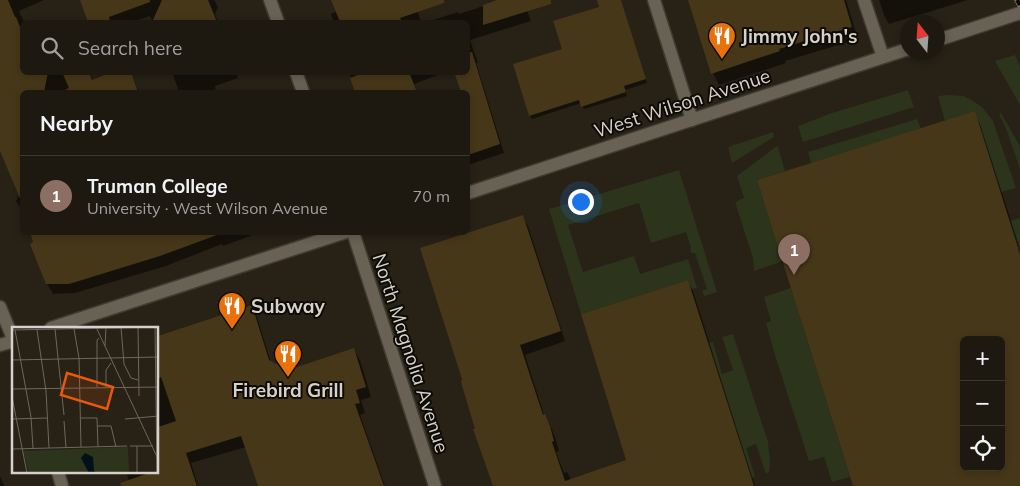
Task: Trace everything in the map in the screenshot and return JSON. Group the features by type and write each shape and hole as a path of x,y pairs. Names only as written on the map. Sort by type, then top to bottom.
{"street":[{"path":"270,0 277,20"},
{"path":"654,0 692,120"},
{"path":"864,0 883,58"},
{"path":"945,38 1020,13"},
{"name":"West Wilson Avenue","path":"470,192 900,53"},
{"path":"297,75 302,90"},
{"path":"54,327 337,235"},
{"name":"North Magnolia Avenue","path":"353,235 434,486"},
{"path":"0,307 12,336"}],"green space":[{"path":"1015,55 1020,66 1020,105 995,61"},
{"path":"908,90 914,107 803,142 798,126 832,113"},
{"path":"938,96 963,96 970,99 982,107 993,121 1016,188 1001,192 975,112 945,121"},
{"path":"1001,113 1020,146 1020,169 999,114"},
{"path":"917,119 921,129 811,163 808,152"},
{"path":"773,132 774,137 732,163 728,147"},
{"path":"777,146 785,171 757,180 783,261 754,271 753,258 735,202 744,198 737,176"},
{"path":"679,170 717,292 704,296 702,291 707,289 695,253 691,253 686,232 651,243 639,203 568,225 583,272 634,256 640,274 688,259 697,288 691,289 688,280 581,314 549,209"},
{"path":"1020,218 1020,254 1010,221"},
{"path":"791,288 850,477 832,482 824,457 809,461 766,323 771,321 764,297"},
{"path":"733,334 768,442 770,462 769,472 766,474 756,444 746,448 755,476 751,478 708,343 713,342 722,374 733,370 722,337"}],"building":[{"path":"0,0 8,0 20,27 20,75 47,75 44,90 20,90 20,198 0,151"},
{"path":"80,0 150,0 150,2 109,17 110,20 87,20"},
{"path":"162,0 208,0 216,20 153,20"},
{"path":"331,0 444,0 444,3 400,18 401,20 339,20"},
{"path":"497,0 551,0 551,4 483,25 483,5"},
{"path":"597,0 621,0 646,79 624,86 626,92 581,107 579,100 529,116 513,64 562,49 553,21 599,7"},
{"path":"688,0 844,0 852,27 779,49 780,51 711,74"},
{"path":"470,52 472,52 500,144 470,154 470,90 460,90 455,75 470,75"},
{"path":"63,75 90,75 92,80 104,75 132,75 137,90 65,90 69,88"},
{"path":"358,75 410,75 416,90 354,90 350,78"},
{"path":"975,111 1020,254 1020,486 853,486 757,180"},
{"path":"523,215 561,331 520,345 543,415 545,414 550,426 554,441 552,442 565,481 626,460 581,314 688,280 754,486 493,486 473,429 475,429 461,382 462,379 420,248 461,235 470,235 470,232"},
{"path":"31,235 217,235 160,256 69,284 46,284 30,244 33,242"},
{"path":"252,305 269,360 288,370 354,348 366,387 356,390 360,403 355,404 384,486 258,486 241,436 186,453 197,486 121,486 120,483 146,474 159,474 159,427 176,421 161,377 159,378 159,336"}],"railway":[{"path":"1017,0 1020,5"}],"place":[{"name":"Jimmy John's","path":"722,60"},
{"name":"Truman College","path":"794,275"},
{"name":"Subway","path":"232,330"},
{"name":"Firebird Grill","path":"288,378"}]}
